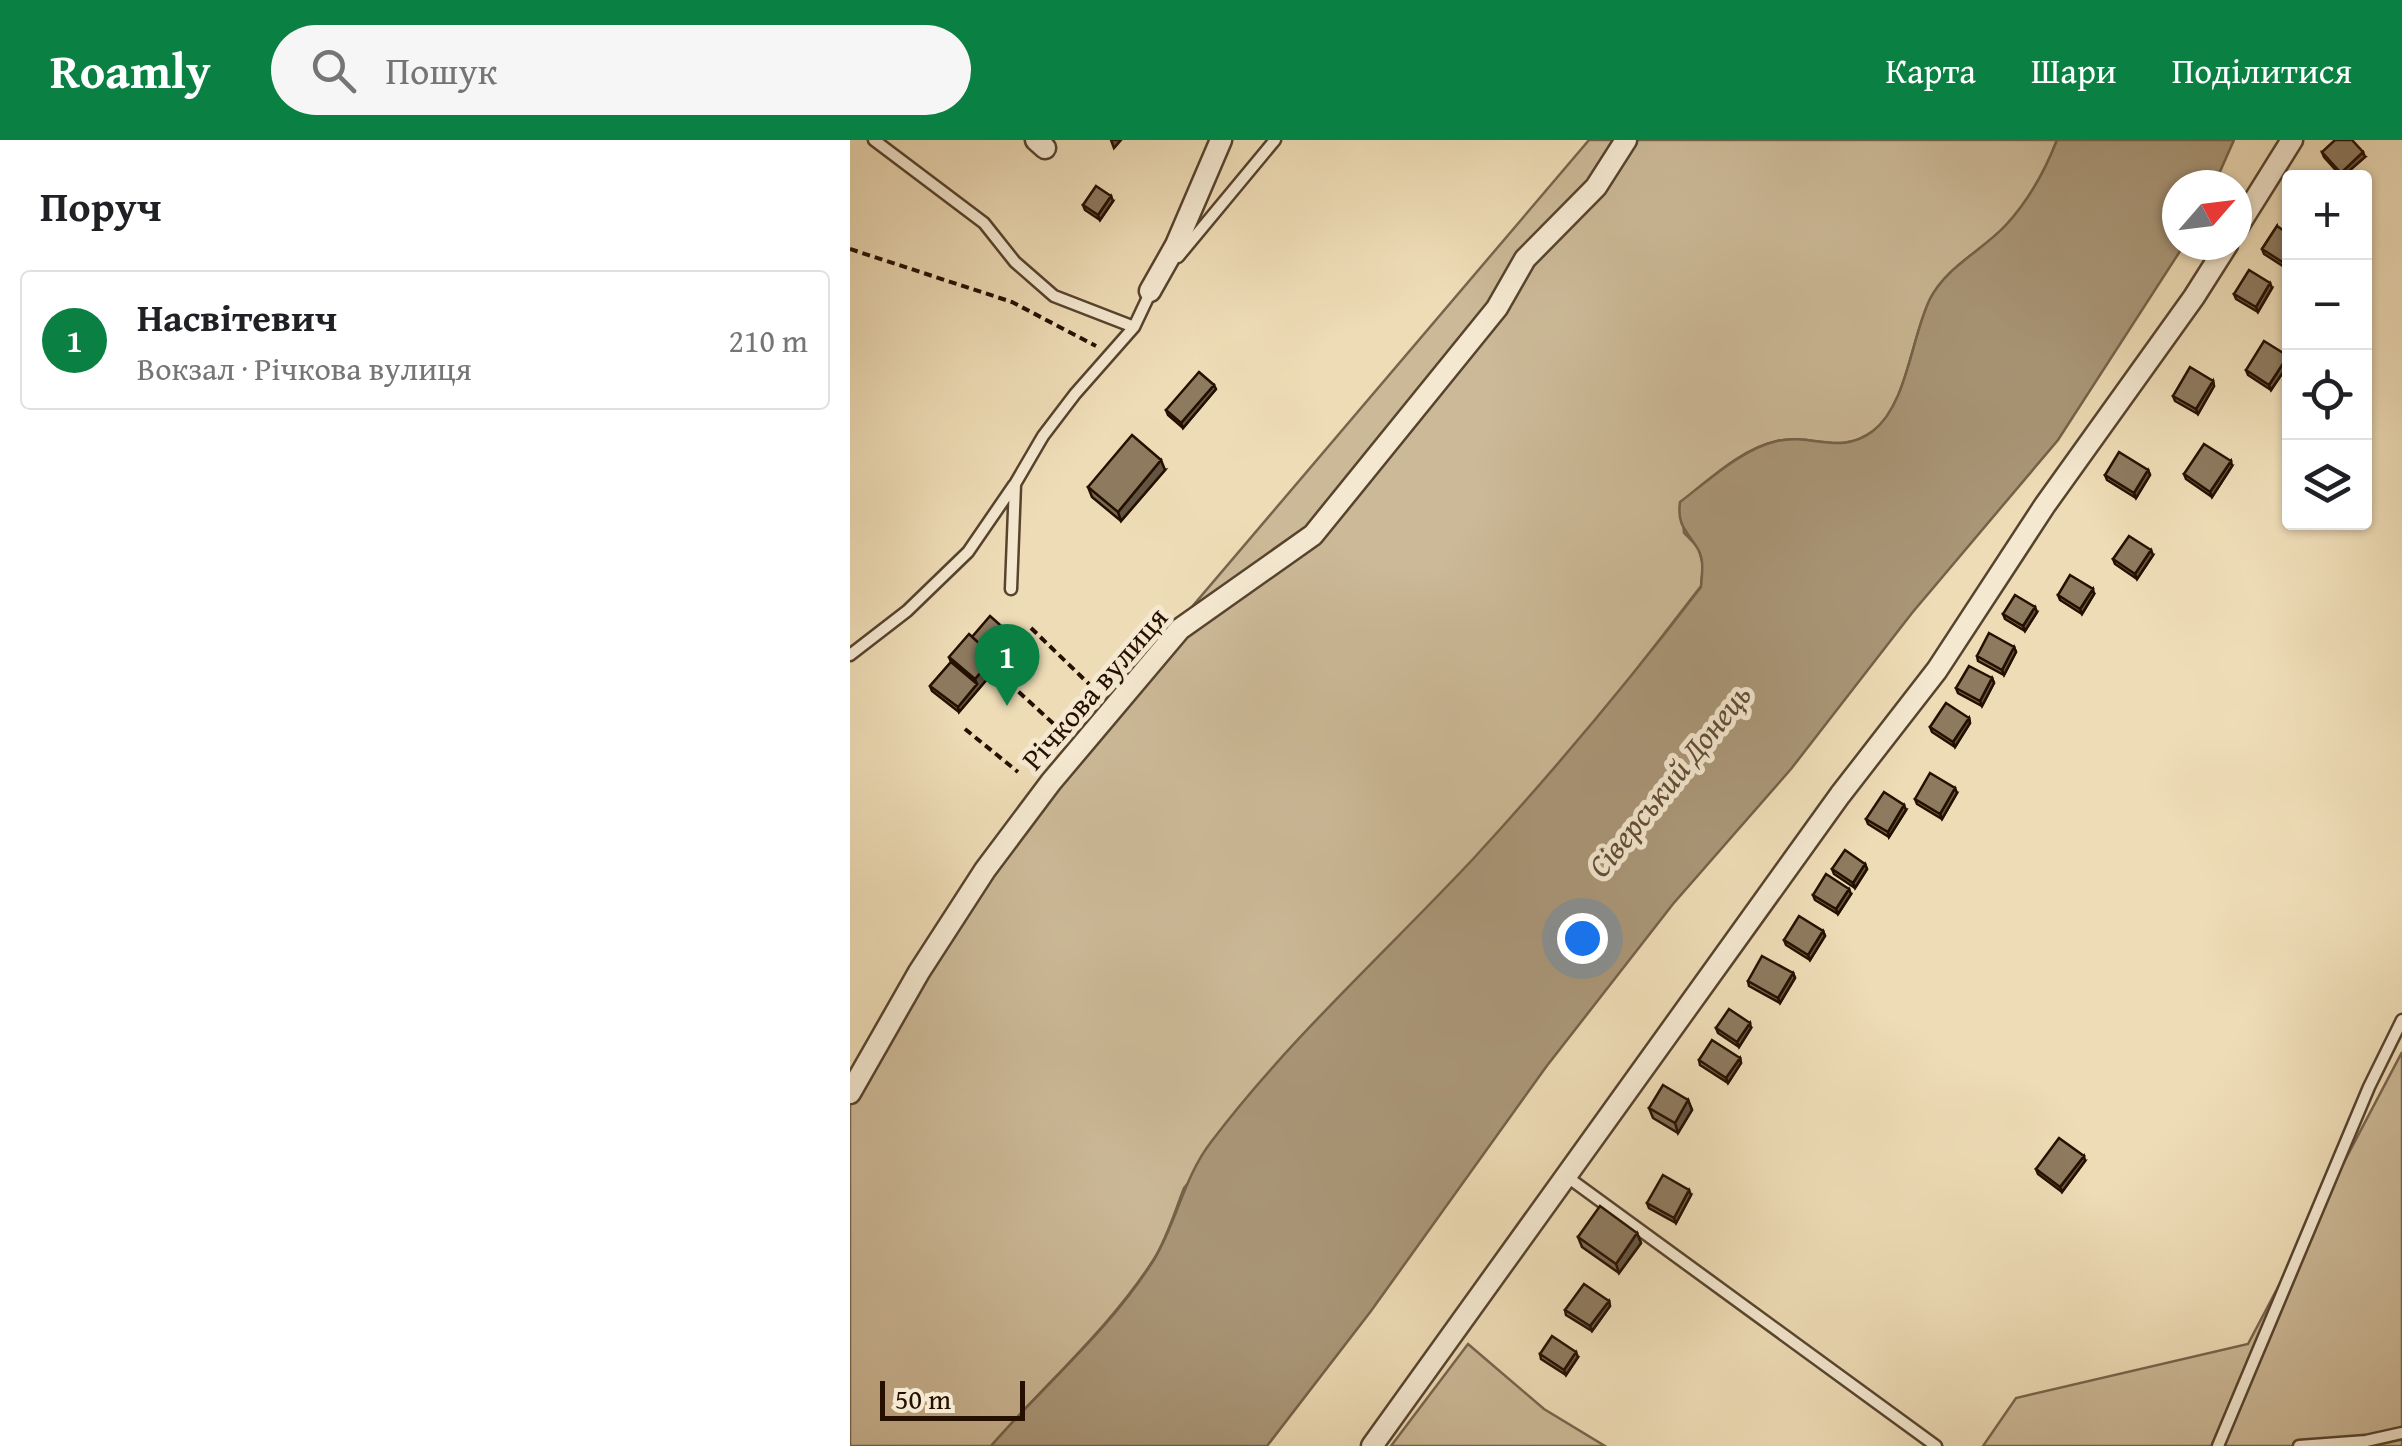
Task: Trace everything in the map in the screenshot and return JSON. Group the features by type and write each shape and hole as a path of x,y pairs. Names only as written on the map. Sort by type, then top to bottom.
{"street":[{"path":"1150,292 1176,245 1221,140"},
{"name":"Річкова вулиця","path":"850,1092 918,972 985,870 1051,782 1180,629 1312,535 1497,308 1525,259 1596,187 1626,140"},
{"path":"2252,204 2292,140"},
{"path":"1372,1446 1840,794 1936,670 2045,505 2217,260"}],"lane":[{"path":"874,140 984,223 1015,262 1054,296 1134,327"},
{"path":"850,655 908,611 968,552 1043,436 1134,327 1150,292 1275,140"},
{"path":"1011,588 1015,484"},
{"path":"2218,1446 2369,1087 2402,1020"},
{"path":"1565,1176 1936,1446"},
{"path":"2299,1446 2366,1441 2402,1433"}],"path":[{"path":"850,249 1012,302 1111,353"},
{"path":"1031,628 1089,684"},
{"path":"1009,683 1056,726"},
{"path":"964,729 1018,772"}],"shaded area":[{"path":"1589,140 2057,140 2036,185 2014,215 1937,287 1923,315 1894,405 1873,431 1849,442 1790,439 1764,445 1726,466 1681,502 1684,533 1698,547 1703,564 1701,586 1596,722 1184,1188 1154,1259 1076,1356 991,1446 850,1446 850,1078 1094,722"},
{"path":"2402,1052 2402,1446 1983,1446 2016,1398 2248,1344"},
{"path":"1468,1344 1544,1409 1605,1446 1391,1446"}],"water":[{"name":"Сіверський Донець","path":"2057,140 2234,140 2221,170 2162,170 2162,260 2174,260 2058,440 1912,613 1791,769 1673,904 1546,1067 1371,1311 1267,1446 991,1446 1138,1284 1163,1244 1202,1156 1241,1104 1503,826 1590,726 1701,587 1701,556 1681,521 1680,502 1726,466 1764,445 1790,439 1849,442 1873,431 1894,405 1923,315 1937,287 2014,215"}],"building":[{"path":"2335,140 2352,140 2363,152 2344,170 2338,170 2322,152"},
{"path":"1096,186 1111,196 1098,215 1083,205"},
{"path":"2277,226 2282,229 2282,262 2262,249"},
{"path":"2249,270 2270,283 2256,307 2234,294"},
{"path":"2264,341 2282,352 2282,365 2269,385 2246,370"},
{"path":"2190,367 2213,381 2196,409 2173,396"},
{"path":"1199,372 1214,385 1181,423 1166,410"},
{"path":"1132,435 1161,460 1118,512 1088,487"},
{"path":"2204,444 2231,461 2210,492 2184,474"},
{"path":"2119,452 2148,470 2134,493 2105,475"},
{"path":"2129,536 2151,550 2135,574 2113,559"},
{"path":"2070,575 2093,589 2080,609 2058,595"},
{"path":"2015,595 2035,607 2023,626 2003,614"},
{"path":"990,616 1016,639 996,662 972,637"},
{"path":"1989,633 2014,647 2002,670 1977,656"},
{"path":"969,634 994,657 975,679 949,657"},
{"path":"951,662 977,684 958,707 930,686"},
{"path":"1969,666 1992,678 1980,701 1956,688"},
{"path":"1946,703 1969,718 1953,742 1930,727"},
{"path":"1930,773 1955,788 1940,814 1915,799"},
{"path":"1884,792 1904,805 1888,832 1866,819"},
{"path":"1845,850 1865,864 1853,883 1832,869"},
{"path":"1826,874 1849,889 1836,909 1813,895"},
{"path":"1799,916 1823,931 1808,955 1784,940"},
{"path":"1762,956 1793,973 1778,998 1748,981"},
{"path":"1729,1009 1750,1023 1737,1042 1716,1028"},
{"path":"1712,1040 1740,1058 1726,1078 1699,1060"},
{"path":"1663,1085 1688,1100 1675,1123 1649,1108"},
{"path":"2059,1138 2084,1156 2060,1187 2036,1169"},
{"path":"1663,1175 1689,1190 1674,1218 1647,1203"},
{"path":"1600,1206 1637,1233 1616,1264 1578,1237"},
{"path":"1584,1284 1609,1301 1590,1326 1565,1310"},
{"path":"1552,1336 1576,1352 1564,1370 1540,1354"}],"place":[{"name":"Насвітевич","path":"1007,706"}]}
